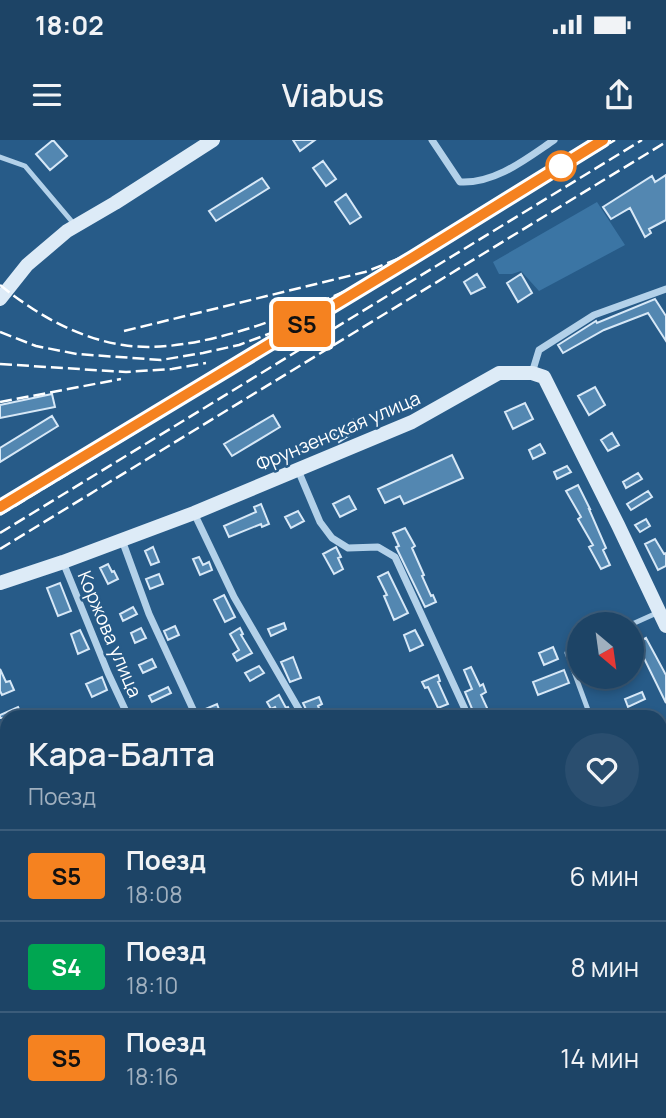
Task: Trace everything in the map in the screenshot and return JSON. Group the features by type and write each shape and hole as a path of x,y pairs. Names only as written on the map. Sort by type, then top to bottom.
{"street":[{"path":"0,299 27,265 67,232 213,140"},
{"path":"432,140 460,182 474,183 513,168 554,140"},
{"path":"666,289 594,315 539,350 533,373 544,377 666,626"},
{"name":"Фрунзенская улица","path":"0,583 194,513 298,470 412,422 499,373 533,373"},
{"path":"298,470 320,522 332,538 348,548 378,547 395,557 465,710"},
{"path":"194,513 234,597 299,710"},
{"path":"122,540 149,614 194,710"},
{"name":"Коржова улица","path":"63,562 107,673 125,710"}],"lane":[{"path":"0,157 25,166 76,226"},
{"path":"644,619 659,612"},
{"path":"580,690 588,710"}],"shaded area":[{"path":"597,202 625,245 539,291 521,271 499,274 493,262"}],"building":[{"path":"53,140 67,156 50,170 36,154"},
{"path":"293,140 315,140 300,151"},
{"path":"323,161 336,179 326,186 313,168"},
{"path":"666,175 666,220 649,229 651,233 645,237 630,208 611,219 603,207 652,176 655,182"},
{"path":"262,178 269,188 216,221 209,211"},
{"path":"346,194 361,217 350,224 335,202"},
{"path":"477,274 485,287 471,294 464,282"},
{"path":"521,274 532,293 518,302 507,283"},
{"path":"655,299 666,316 666,341 648,313 604,330 563,353 558,345 596,321 597,323"},
{"path":"595,387 605,405 589,415 578,396"},
{"path":"52,394 55,407 0,418 0,405"},
{"path":"525,403 533,419 513,429 505,412"},
{"path":"273,415 280,427 232,456 224,444"},
{"path":"52,416 58,426 0,462 0,448"},
{"path":"353,420 359,429 339,442 333,433"},
{"path":"612,433 619,445 608,451 601,440"},
{"path":"540,444 545,453 533,459 529,450"},
{"path":"452,455 463,478 404,504 400,496 385,503 378,489"},
{"path":"567,466 571,472 557,479 554,472"},
{"path":"638,473 642,479 626,488 623,482"},
{"path":"578,485 606,548 603,550 610,565 601,569 589,547 593,545 578,519 581,517 566,491"},
{"path":"648,491 652,497 631,510 627,504"},
{"path":"349,496 356,509 340,517 333,504"},
{"path":"261,504 269,524 262,527 261,524 229,537 224,526 256,512 254,507"},
{"path":"298,511 304,521 291,528 285,517"},
{"path":"646,519 650,526 640,532 635,525"},
{"path":"405,528 415,546 412,548 424,575 422,576 436,602 425,607 396,547 399,546 393,533"},
{"path":"655,539 664,554 666,553 666,566 658,570 645,544"},
{"path":"153,547 159,562 151,565 145,551"},
{"path":"336,547 343,569 334,574 323,554"},
{"path":"199,557 203,565 209,562 212,570 200,575 193,559"},
{"path":"108,564 118,579 108,584 100,568"},
{"path":"388,572 408,613 394,620 384,596 387,595 378,577"},
{"path":"159,574 163,584 150,589 146,579"},
{"path":"60,583 71,611 58,616 47,588"},
{"path":"224,595 235,617 225,622 214,600"},
{"path":"133,607 137,614 123,621 120,614"},
{"path":"284,623 286,629 271,636 268,629"},
{"path":"175,626 179,635 168,640 164,631"},
{"path":"141,628 146,638 135,643 131,633"},
{"path":"240,628 243,634 241,635 252,653 237,661 233,654 239,650 230,634"},
{"path":"80,630 89,649 78,654 71,634"},
{"path":"415,630 423,645 410,651 404,635"},
{"path":"646,638 666,675 666,703 644,658"},
{"path":"553,647 558,659 544,665 539,653"},
{"path":"293,657 301,678 290,682 281,662"},
{"path":"152,659 156,667 143,673 139,665"},
{"path":"259,666 264,673 250,681 245,673"},
{"path":"471,667 480,686 483,684 486,692 481,695 488,710 472,710 465,692 472,689 464,670"},
{"path":"0,669 6,682 10,681 14,690 2,695 0,691"},
{"path":"564,670 567,678 567,684 538,695 533,682"},
{"path":"438,675 438,682 448,704 438,708 428,687 425,688 422,682"},
{"path":"102,677 107,690 92,697 86,684"},
{"path":"168,687 171,693 152,702 149,696"},
{"path":"642,692 645,699 628,707 625,699"},
{"path":"279,695 289,710 276,710 275,707 271,709 267,702"},
{"path":"319,697 322,704 318,706 320,710 306,710 303,703"},
{"path":"217,704 219,710 203,710"}],"railway":[{"path":"0,515 615,140"},
{"path":"0,533 642,140"},
{"path":"0,549 666,142"},
{"path":"124,331 365,272 418,251"},
{"path":"0,285 28,306 73,331 106,342 152,347 216,338 250,328 372,279"},
{"path":"0,332 36,346 77,354 161,360 239,345 308,316"},
{"path":"0,364 126,372 172,369 206,363"},
{"path":"0,402 121,379"}],"train":[{"name":"S5","path":"0,507 603,140"}]}
